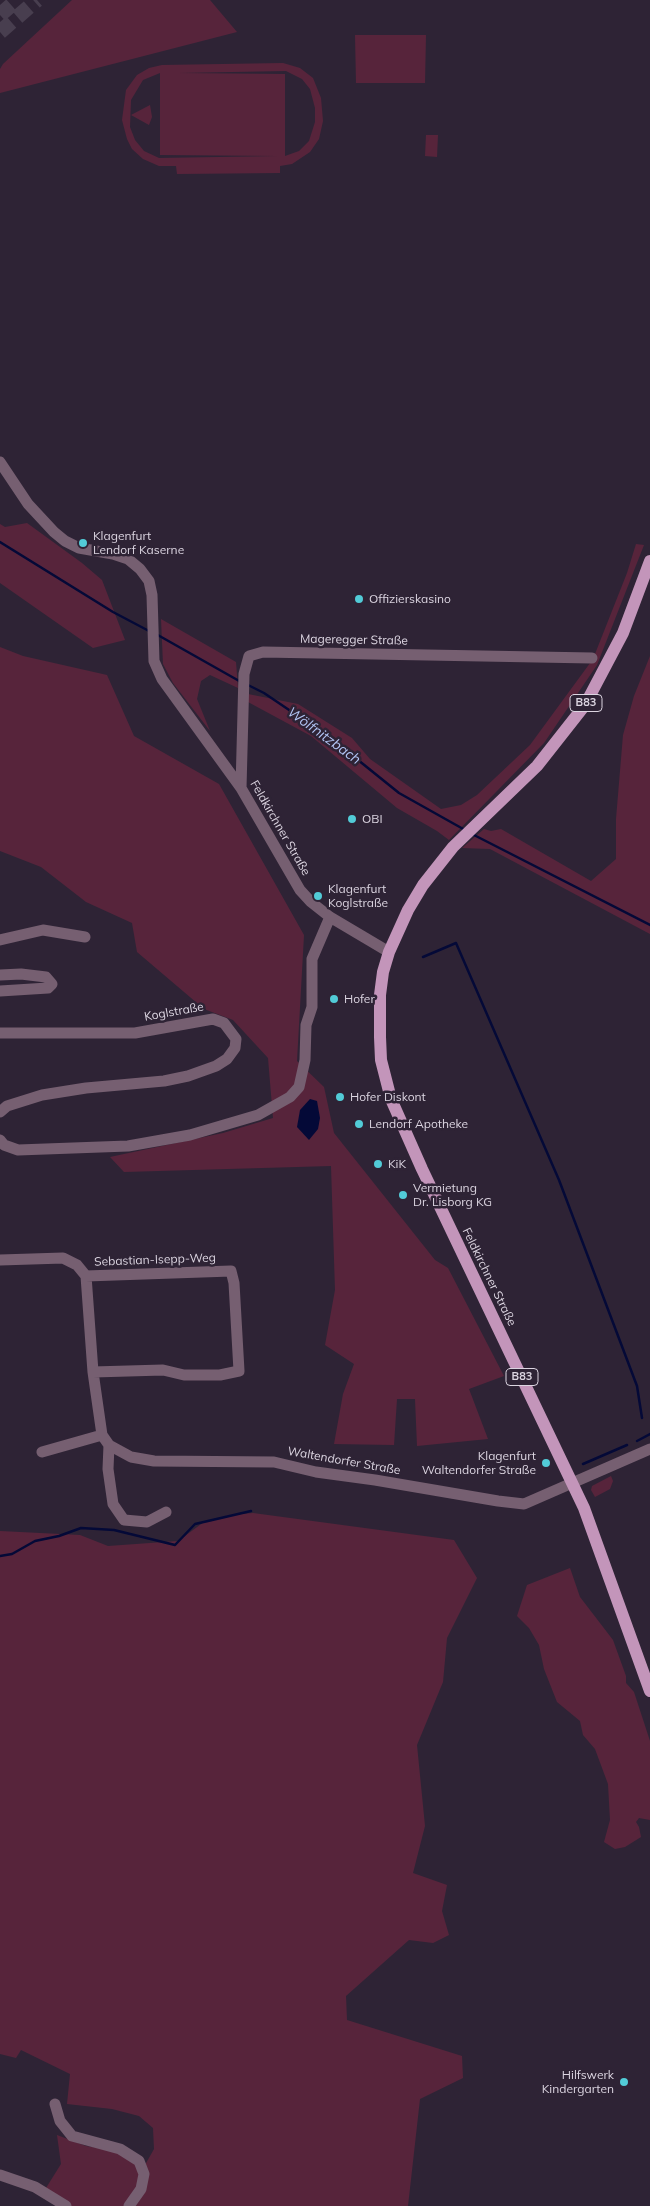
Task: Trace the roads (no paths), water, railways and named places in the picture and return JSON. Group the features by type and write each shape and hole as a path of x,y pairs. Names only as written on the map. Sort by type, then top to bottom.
{"main road":[{"name":"B83","path":"389,952 413,901 423,885 454,847 537,766 599,682 623,633 650,561"},
{"name":"Feldkirchner Straße","path":"389,952 380,995 380,1037 381,1060 391,1099 422,1169 584,1508 650,1691"}],"street":[{"name":"Feldkirchner Straße","path":"0,462 28,504 59,537 79,548 113,554 128,559 140,569 149,581 152,595 154,661 162,679 241,788 300,890 311,902 330,917 389,952"},
{"name":"Mageregger Straße","path":"241,788 244,674 249,656 263,652 592,658"},
{"path":"0,1140 4,1145 18,1150 128,1146 190,1135 258,1115 290,1098 299,1087 304,1060 306,1025 312,1007 312,958 330,917"},
{"path":"0,940 43,930 85,937"},
{"path":"0,975 46,976 52,984 48,988 0,991"},
{"name":"Koglstraße","path":"0,1033 135,1033 213,1019 224,1023 236,1039 235,1048 227,1059 216,1066 188,1076 164,1081 86,1088 42,1095 7,1106 0,1112"},
{"path":"0,1260 63,1258 77,1265 86,1276 93,1372 106,1440 113,1504 124,1520 147,1522 166,1512"},
{"name":"Sebastian-Isepp-Weg","path":"86,1276 231,1271 234,1283 239,1371 220,1375 184,1375 163,1370 93,1372"},
{"path":"42,1452 106,1440"},
{"name":"Waltendorfer Straße","path":"106,1440 131,1457 154,1461 274,1462 316,1472 524,1504 650,1449"},
{"path":"55,2104 60,2121 72,2136 120,2149 140,2161 144,2174 141,2189 129,2206"},
{"path":"0,2175 35,2187 66,2206"}],"waterway":[{"name":"Wölfnitzbach","path":"0,542 113,612 149,631"},
{"name":"Wölfnitzbach","path":"156,634 241,682"},
{"name":"Wölfnitzbach","path":"248,685 264,693 332,739 399,793 465,830"},
{"name":"Wölfnitzbach","path":"472,834 650,925"},
{"path":"423,957 456,943 559,1180 637,1386 642,1418"},
{"path":"637,1441 650,1434"},
{"path":"583,1464 627,1445"},
{"path":"0,1556 12,1554 35,1541 59,1536 81,1528 114,1530 175,1545 195,1524 251,1511"}],"tunnel":[{"path":"0,15 17,0"},
{"path":"0,32 37,0"}],"place":[{"name":"Klagenfurt Lendorf Kaserne","path":"83,543"},
{"name":"Offizierskasino","path":"359,599"},
{"name":"OBI","path":"352,819"},
{"name":"Klagenfurt Koglstraße","path":"318,896"},
{"name":"Hofer","path":"334,999"},
{"name":"Hofer Diskont","path":"340,1097"},
{"name":"Lendorf Apotheke","path":"359,1124"},
{"name":"KiK","path":"378,1164"},
{"name":"Vermietung Dr. Lisborg KG","path":"403,1195"},
{"name":"Klagenfurt Waltendorfer Straße","path":"546,1463"},
{"name":"Hilfswerk Kindergarten","path":"624,2082"}]}
